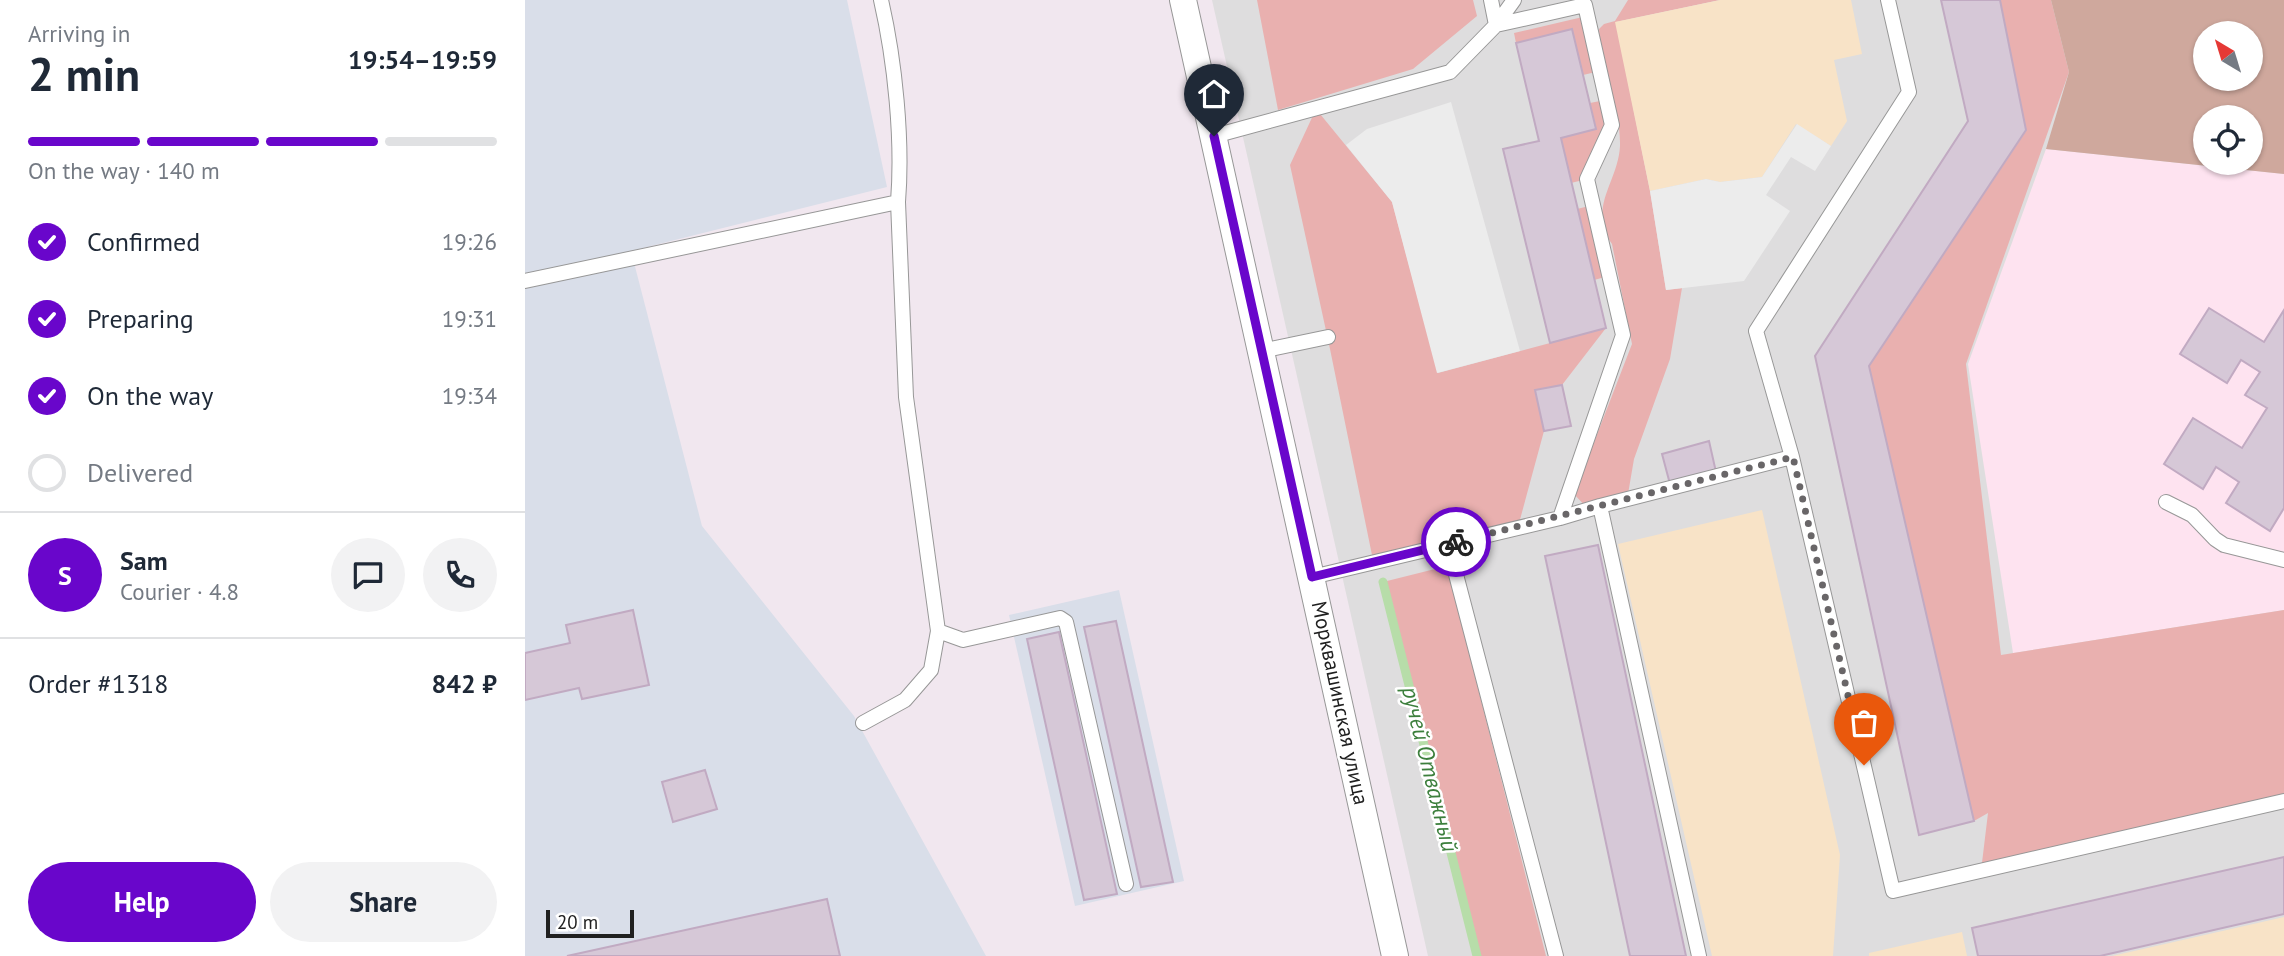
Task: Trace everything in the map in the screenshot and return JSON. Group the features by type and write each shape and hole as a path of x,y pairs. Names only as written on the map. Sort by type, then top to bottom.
{"street":[{"name":"Морквашинская улица","path":"1183,0 1395,956"}],"lane":[{"path":"863,723 905,700 931,670 938,631 906,397 898,202 900,173 891,44 881,0"},
{"path":"1491,0 1496,24"},
{"path":"1214,136 1450,72 1496,24 1514,0"},
{"path":"1888,0 1909,92 1756,331 1793,457 1893,891 2284,802"},
{"path":"1496,24 1585,5 1612,125 1587,179 1623,335 1560,517"},
{"path":"525,281 898,202"},
{"path":"1261,351 1328,337"},
{"path":"1312,577 1793,457"},
{"path":"2166,502 2192,515 2224,545 2284,560"},
{"path":"1600,506 1699,956"},
{"path":"1448,544 1556,956"},
{"path":"938,631 963,640 1060,618 1066,622 1126,884"}],"shaded area":[{"path":"525,0 847,0 887,187 631,251 702,526 854,716 986,956 525,956"},
{"path":"1212,0 2284,0 2284,956 1428,956"},
{"path":"1257,0 1473,0 1477,16 1413,69 1278,110"},
{"path":"1628,0 1720,0 1616,22 1650,191 1666,290 1682,288 1670,359 1634,459 1628,494 1587,508 1574,494 1632,344 1612,244 1602,218 1620,146 1617,116 1603,59 1599,29 1604,24 1615,21"},
{"path":"1720,0 1851,0 1862,54 1834,60 1847,121 1831,146 1796,124 1762,177 1720,182 1706,179 1650,191 1615,22"},
{"path":"2000,0 2051,0 2069,72 1966,364 2001,655 2284,610 2284,801 1981,871 1988,813 1974,821 1869,366 2026,131"},
{"path":"2051,0 2284,0 2284,174 2263,172 2263,105 2193,105 2193,164 2046,149 2069,72"},
{"path":"1587,16 1600,71 1583,75 1572,29 1516,43 1514,33"},
{"path":"1605,100 1612,125 1587,179 1571,183 1561,138 1596,129 1590,103"},
{"path":"1451,102 1520,351 1437,373 1392,202 1346,145 1367,129"},
{"path":"1316,109 1392,202 1438,373 1606,328 1562,385 1535,391 1544,431 1518,527 1373,560 1290,165"},
{"path":"1797,124 1831,146 1815,171 1791,157 1766,195 1790,211 1744,281 1666,290 1650,191 1706,179 1720,182 1762,177"},
{"path":"2046,149 2193,164 2193,175 2263,175 2263,172 2284,174 2284,610 2013,653 1968,364"},
{"path":"1593,205 1609,276 1594,280 1577,209"},
{"path":"1762,510 1840,855 1833,956 1712,956 1618,544"},
{"path":"1447,566 1546,956 1477,956 1383,582"},
{"path":"1119,590 1184,881 1075,906 1009,615"},
{"path":"2284,917 2284,956 2112,956"},
{"path":"1962,932 1967,956 1869,956 1869,953"}],"building":[{"path":"1941,0 2000,0 2026,130 1869,366 1974,821 1919,835 1815,356 1968,121"},
{"path":"1572,29 1596,129 1561,138 1606,328 1550,343 1503,149 1539,141 1516,43"},
{"path":"2209,308 2264,342 2284,310 2284,508 2270,531 2226,503 2239,482 2216,467 2203,489 2164,464 2193,418 2242,448 2267,408 2245,395 2260,372 2241,360 2227,383 2180,354"},
{"path":"1562,385 1571,426 1544,431 1535,390"},
{"path":"1709,441 1716,472 1670,484 1662,454"},
{"path":"1598,545 1686,956 1630,956 1545,556"},
{"path":"633,610 649,685 582,699 579,688 525,700 525,653 570,643 566,625"},
{"path":"1116,621 1173,882 1141,887 1084,627"},
{"path":"1059,632 1117,894 1084,900 1027,639"},
{"path":"705,770 717,809 673,822 662,782"},
{"path":"2284,857 2284,914 2100,956 1978,956 1972,928"},
{"path":"827,899 840,956 567,956"}],"waterway":[{"name":"ручей Отважный","path":"1383,582 1477,956"}],"way so far":[{"path":"1456,542 1793,457 1864,765"}],"route":[{"path":"1214,136 1312,577 1456,542"}]}
